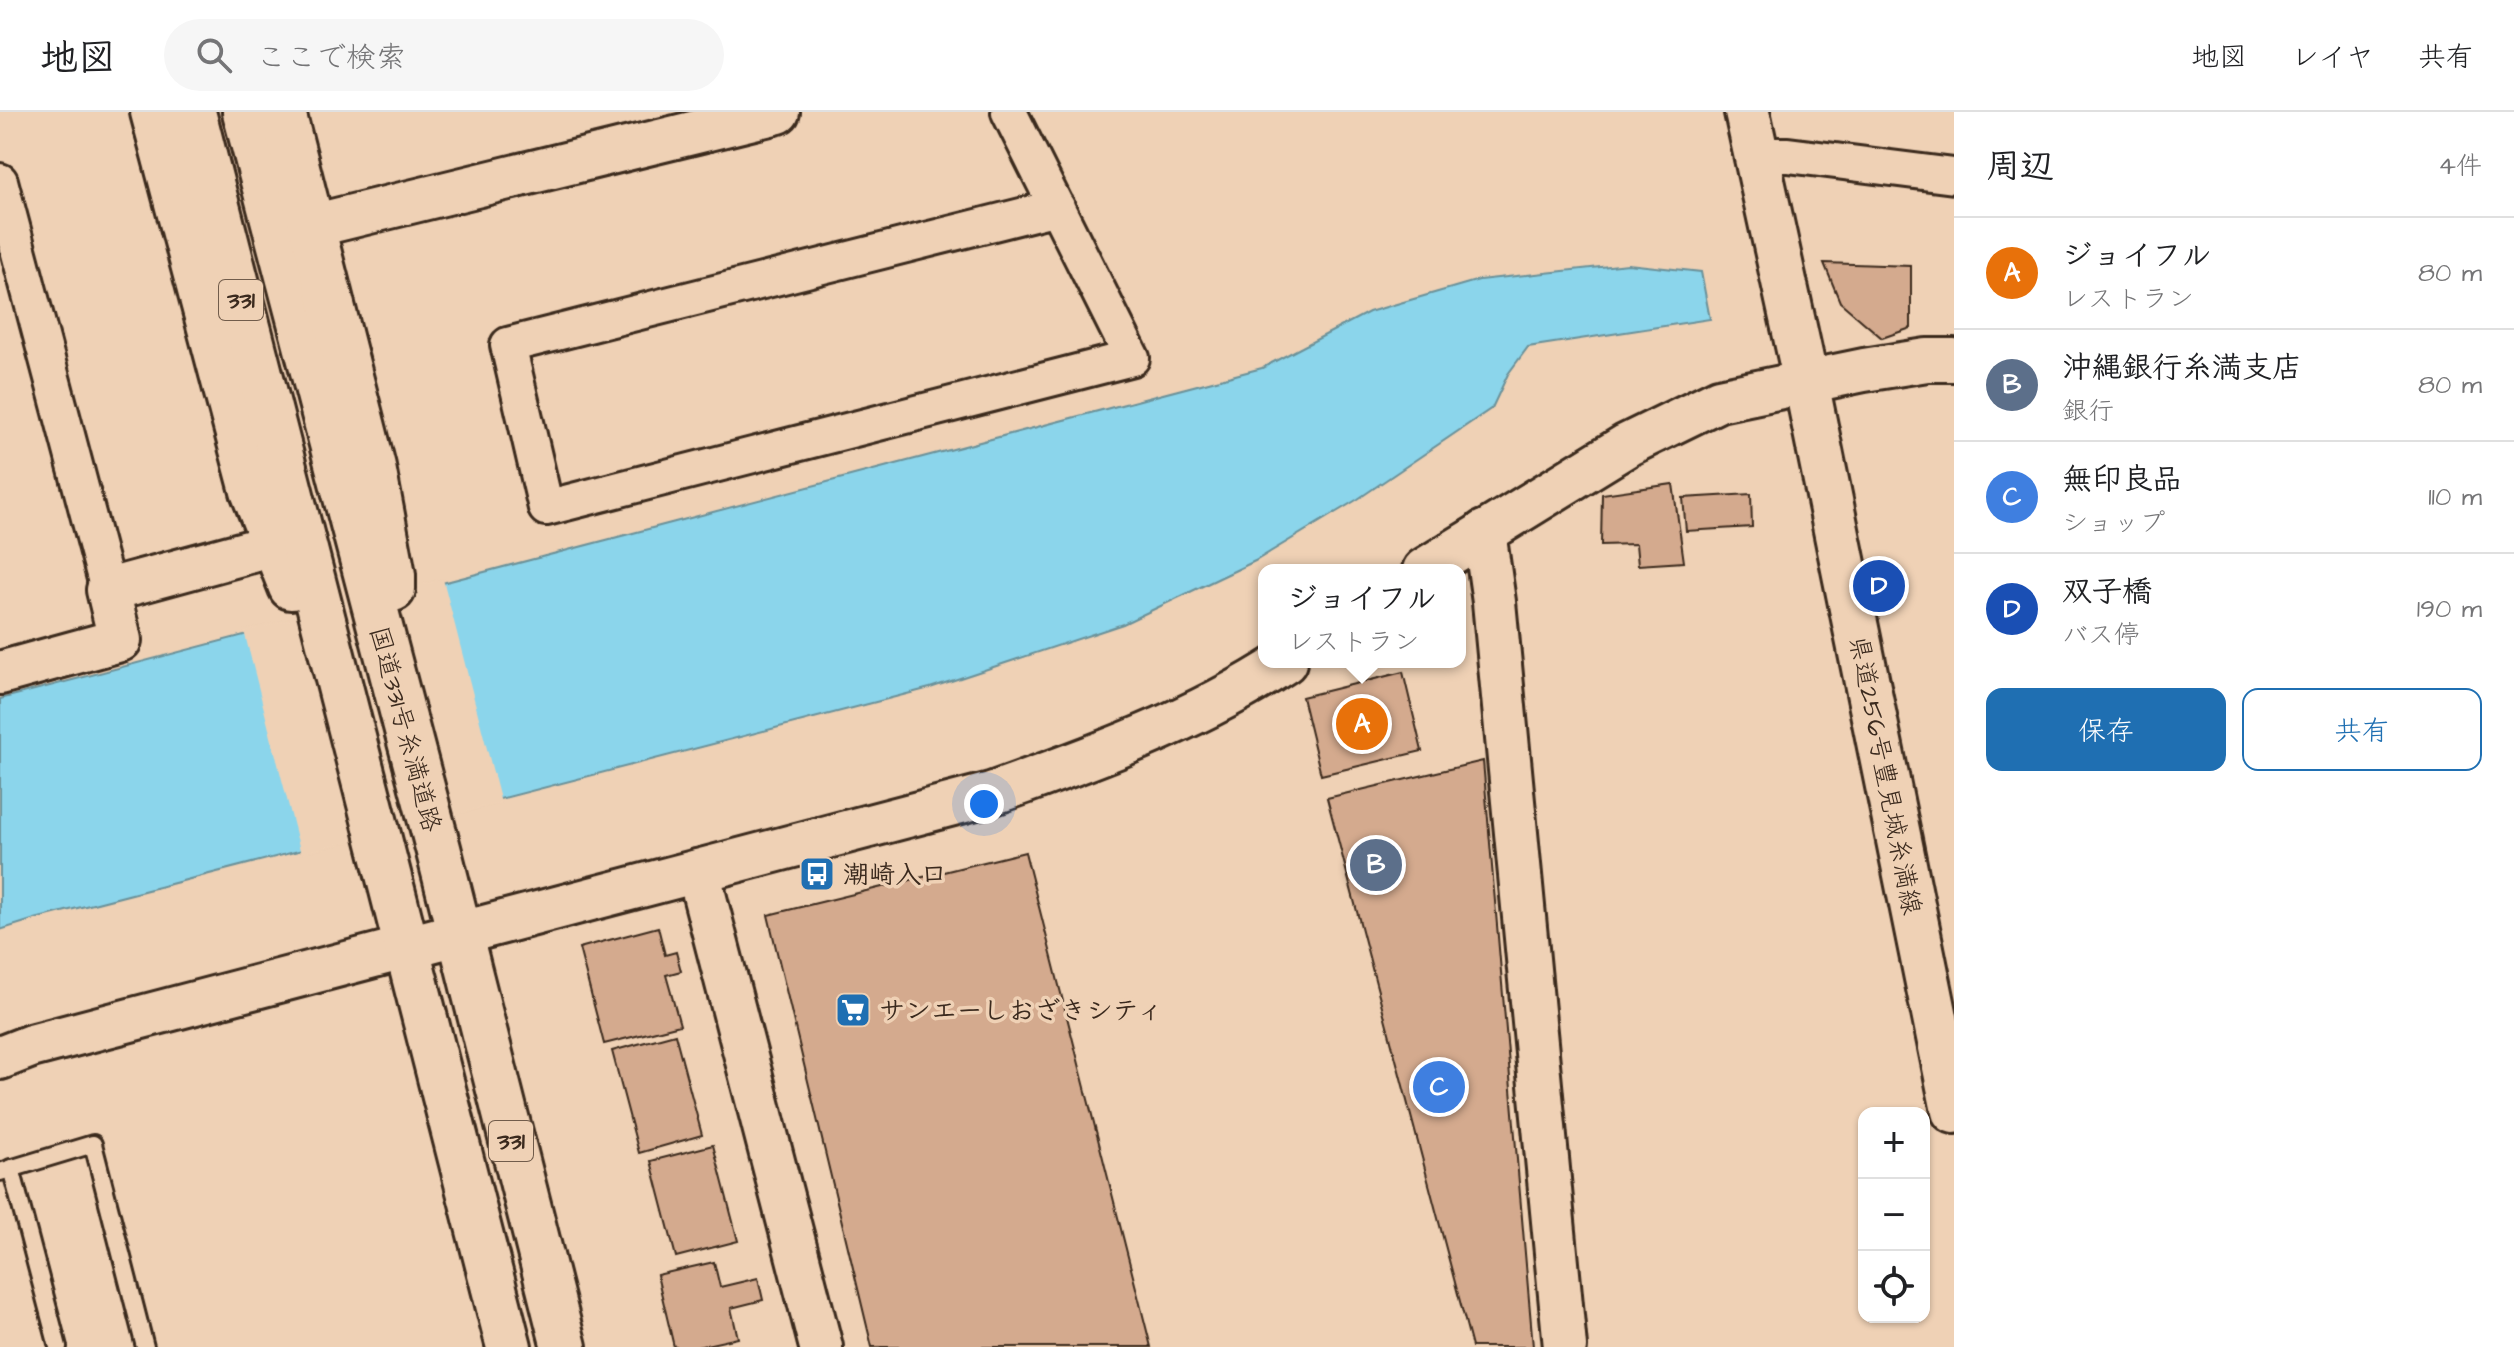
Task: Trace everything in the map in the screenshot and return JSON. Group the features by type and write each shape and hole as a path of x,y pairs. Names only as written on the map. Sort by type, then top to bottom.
{"main road":[{"path":"153,112 253,491 274,545 306,598"},
{"name":"国道331号糸満道路","path":"193,112 289,488 306,598 343,703 509,1347"},
{"name":"国道331号糸満道路","path":"245,112 338,474 379,578 393,685 438,848 564,1347"},
{"path":"283,112 373,467 379,578"},
{"name":"県道256号豊見城糸満線","path":"1747,112 1806,382 1954,1111"}],"street":[{"path":"312,226 778,112"},
{"path":"1009,112 1057,207 1132,358 546,508 508,345 1057,207"},
{"path":"1757,155 1788,155 1954,176"},
{"path":"0,181 120,640 0,673"},
{"path":"1433,564 1627,445 1719,400 1927,360 1954,360"},
{"path":"1484,532 1495,617 1565,1347"},
{"path":"108,590 274,545"},
{"path":"0,1058 31,1046 965,802 1086,760 1225,698 1275,668"},
{"path":"698,871 821,1347"}],"lane":[{"path":"58,1347 5,1170 93,1144 145,1347"}],"water":[{"path":"1628,264 1701,272 1710,319 1528,347 1508,374 1492,408 1358,499 1255,561 1123,624 930,688 0,930 0,699 1262,368 1369,312 1479,280"}],"pier":[{"path":"443,579 501,803 301,854 244,631"}],"building":[{"path":"1824,263 1911,266 1911,328 1882,338 1840,302"},
{"path":"1673,484 1684,562 1638,565 1636,544 1601,545 1602,494"},
{"path":"1751,494 1752,527 1686,531 1683,498"},
{"path":"1403,672 1422,751 1321,775 1302,697"},
{"path":"1483,761 1533,1347 1472,1347 1327,798"},
{"path":"1025,852 1151,1347 872,1347 768,915"},
{"path":"658,927 665,955 676,952 681,971 666,975 680,1025 604,1044 579,948"},
{"path":"675,1034 702,1135 639,1153 612,1051"},
{"path":"713,1145 738,1241 676,1257 651,1161"},
{"path":"714,1262 720,1287 758,1278 763,1300 731,1308 738,1338 697,1347 674,1347 657,1275"}],"place":[{"name":"双子橋","path":"1879,586"},
{"name":"ジョイフル","path":"1362,724"},
{"name":"沖縄銀行糸満支店","path":"1376,865"},
{"name":"潮崎入口","path":"817,874"},
{"name":"サンエーしおざきシティ","path":"853,1010"},
{"name":"無印良品","path":"1439,1087"}]}
